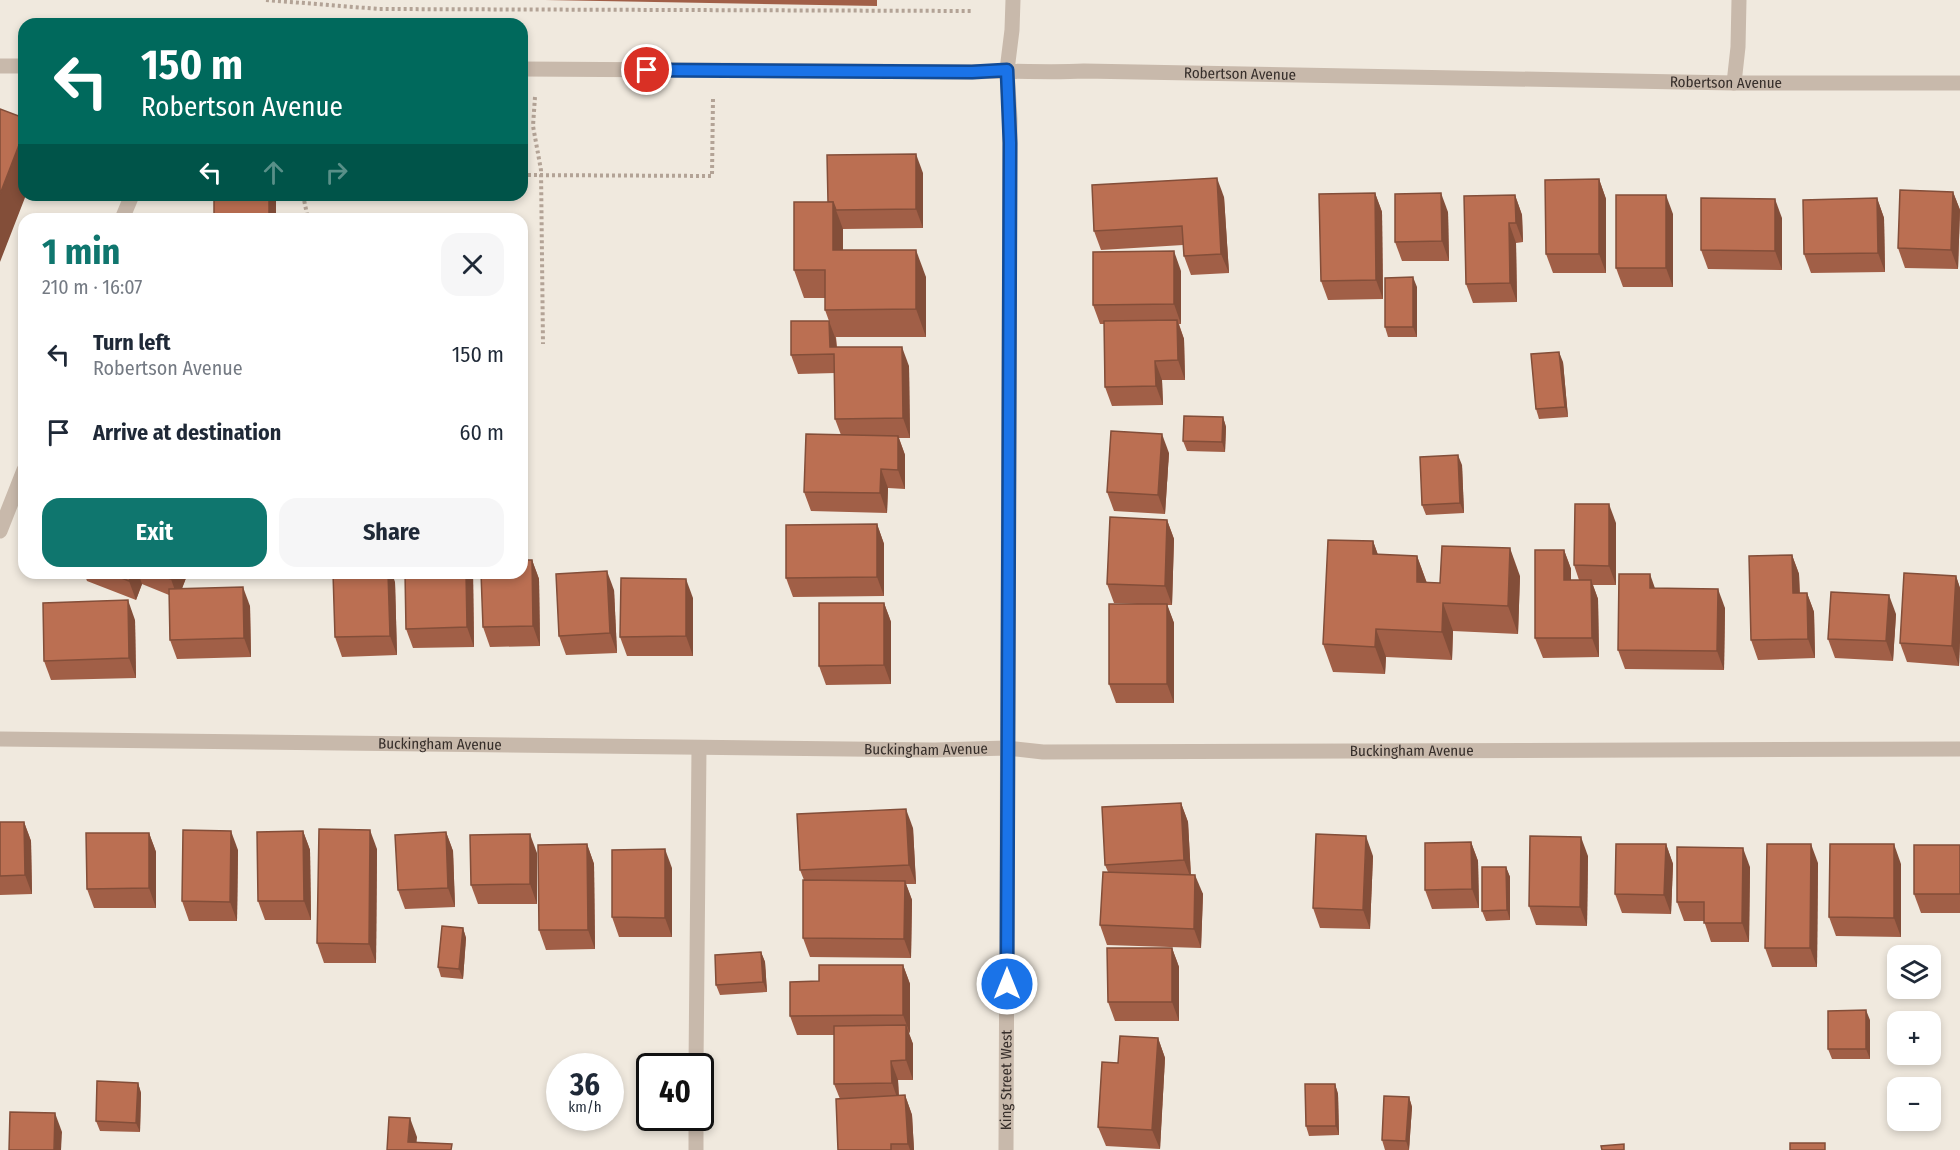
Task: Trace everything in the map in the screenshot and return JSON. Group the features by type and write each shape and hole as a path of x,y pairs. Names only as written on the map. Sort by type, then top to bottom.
{"street":[{"name":"King Street West","path":"1006,1150 1010,119 1007,70 1013,0"},
{"path":"1734,83 1738,47 1738,0"},
{"path":"0,66 18,66"},
{"name":"Robertson Avenue","path":"530,70 972,72 1007,70 1048,73 1084,71 1734,83 1960,82"},
{"path":"0,531 18,485"},
{"name":"Buckingham Avenue","path":"0,739 699,748 924,750 1007,748 1042,752 1960,749"},
{"path":"696,1053 699,748"},
{"path":"696,1131 696,1150"}],"path":[{"path":"266,0 319,2 379,9 972,11"},
{"path":"530,70 533,126 541,176 543,344"},
{"path":"528,176 712,177 714,71"}],"building":[{"path":"0,109 18,116 18,148 0,194"},
{"path":"916,154 916,209 836,210 833,202 828,202 827,155"},
{"path":"1217,178 1221,254 1184,256 1182,226 1094,231 1092,185"},
{"path":"1599,179 1599,254 1546,254 1545,180"},
{"path":"1900,190 1953,192 1951,250 1898,248"},
{"path":"1375,193 1376,280 1321,281 1319,194"},
{"path":"1441,193 1442,241 1395,242 1395,194"},
{"path":"1515,195 1516,223 1509,223 1510,283 1466,284 1464,196"},
{"path":"1616,195 1666,195 1666,268 1616,268"},
{"path":"1701,198 1775,199 1775,251 1701,250"},
{"path":"1877,198 1878,253 1804,254 1803,200"},
{"path":"214,201 269,201 269,213 214,213"},
{"path":"794,202 833,202 833,250 916,250 916,309 825,310 825,270 794,270"},
{"path":"1174,251 1174,304 1093,305 1093,252"},
{"path":"1413,277 1413,327 1385,327 1385,278"},
{"path":"1177,320 1178,360 1155,361 1156,386 1105,387 1104,321"},
{"path":"791,321 829,321 830,347 902,347 903,418 835,419 834,354 791,355"},
{"path":"1559,352 1565,407 1536,409 1531,354"},
{"path":"1184,416 1223,417 1222,442 1183,441"},
{"path":"1111,431 1162,434 1158,495 1107,492"},
{"path":"806,434 898,436 898,470 881,469 880,493 804,492"},
{"path":"1458,455 1460,503 1422,505 1420,457"},
{"path":"1575,504 1609,504 1609,566 1574,565"},
{"path":"1110,517 1167,520 1165,586 1107,584"},
{"path":"877,524 877,577 786,578 786,525"},
{"path":"1328,540 1373,541 1373,554 1417,556 1417,582 1440,583 1442,546 1510,548 1508,606 1443,603 1442,632 1376,629 1375,647 1323,644"},
{"path":"1535,550 1564,550 1564,580 1591,580 1592,638 1535,638"},
{"path":"1792,555 1793,593 1807,593 1808,639 1751,640 1749,556"},
{"path":"528,560 532,560 533,626 483,627 481,579 528,579"},
{"path":"607,571 610,633 559,636 556,574"},
{"path":"1904,573 1956,576 1952,646 1900,643"},
{"path":"1619,574 1650,574 1650,588 1718,589 1717,651 1618,650"},
{"path":"621,578 686,579 686,636 620,637"},
{"path":"333,579 388,579 390,636 335,637"},
{"path":"405,579 466,579 467,627 406,629"},
{"path":"243,587 244,638 170,640 169,589"},
{"path":"1831,592 1889,595 1886,641 1828,639"},
{"path":"128,600 129,658 44,661 43,603"},
{"path":"819,603 884,603 884,665 819,666"},
{"path":"1109,604 1167,604 1167,684 1109,684"},
{"path":"1181,803 1184,860 1105,865 1102,807"},
{"path":"906,809 909,865 800,870 797,814"},
{"path":"0,822 24,822 25,875 0,876"},
{"path":"319,829 370,830 369,944 317,943"},
{"path":"183,830 231,831 230,902 182,901"},
{"path":"303,831 304,901 258,901 257,832"},
{"path":"446,832 448,888 398,890 395,835"},
{"path":"86,833 149,833 149,888 87,889"},
{"path":"530,834 530,884 471,885 470,835"},
{"path":"1316,834 1366,836 1363,910 1313,908"},
{"path":"1530,836 1581,837 1580,907 1529,906"},
{"path":"1471,842 1472,889 1425,890 1425,843"},
{"path":"587,844 588,930 539,930 538,845"},
{"path":"1616,844 1666,844 1664,895 1615,894"},
{"path":"1767,844 1811,844 1810,948 1765,948"},
{"path":"1830,844 1894,844 1894,918 1829,917"},
{"path":"1914,845 1960,845 1960,894 1914,894"},
{"path":"1677,847 1743,848 1742,923 1704,923 1704,902 1677,902"},
{"path":"665,849 665,918 612,917 612,850"},
{"path":"1482,867 1506,867 1507,910 1482,911"},
{"path":"1103,872 1195,875 1194,929 1100,925"},
{"path":"803,880 905,881 904,939 803,938"},
{"path":"442,926 463,928 459,969 438,967"},
{"path":"1107,948 1172,948 1172,1002 1108,1002"},
{"path":"761,952 763,982 716,985 715,955"},
{"path":"819,965 903,965 903,1015 790,1016 790,982 819,981"},
{"path":"1866,1010 1866,1049 1828,1049 1828,1011"},
{"path":"906,1025 906,1060 891,1061 892,1083 834,1084 834,1026"},
{"path":"1120,1036 1158,1038 1152,1130 1098,1127 1102,1062 1118,1063"},
{"path":"97,1081 138,1083 136,1123 96,1121"},
{"path":"1305,1084 1335,1084 1336,1126 1306,1126"},
{"path":"905,1095 908,1144 891,1144 891,1150 838,1150 836,1099"},
{"path":"1384,1096 1409,1097 1406,1141 1382,1140"},
{"path":"10,1112 55,1113 54,1150 9,1150"},
{"path":"389,1117 410,1118 408,1142 452,1144 451,1150 387,1150"},
{"path":"1790,1143 1825,1143 1825,1150 1790,1150"},
{"path":"1624,1144 1624,1150 1602,1150 1601,1146"}],"route":[{"path":"647,70 972,72 1007,70 1010,143 1007,984"}]}
